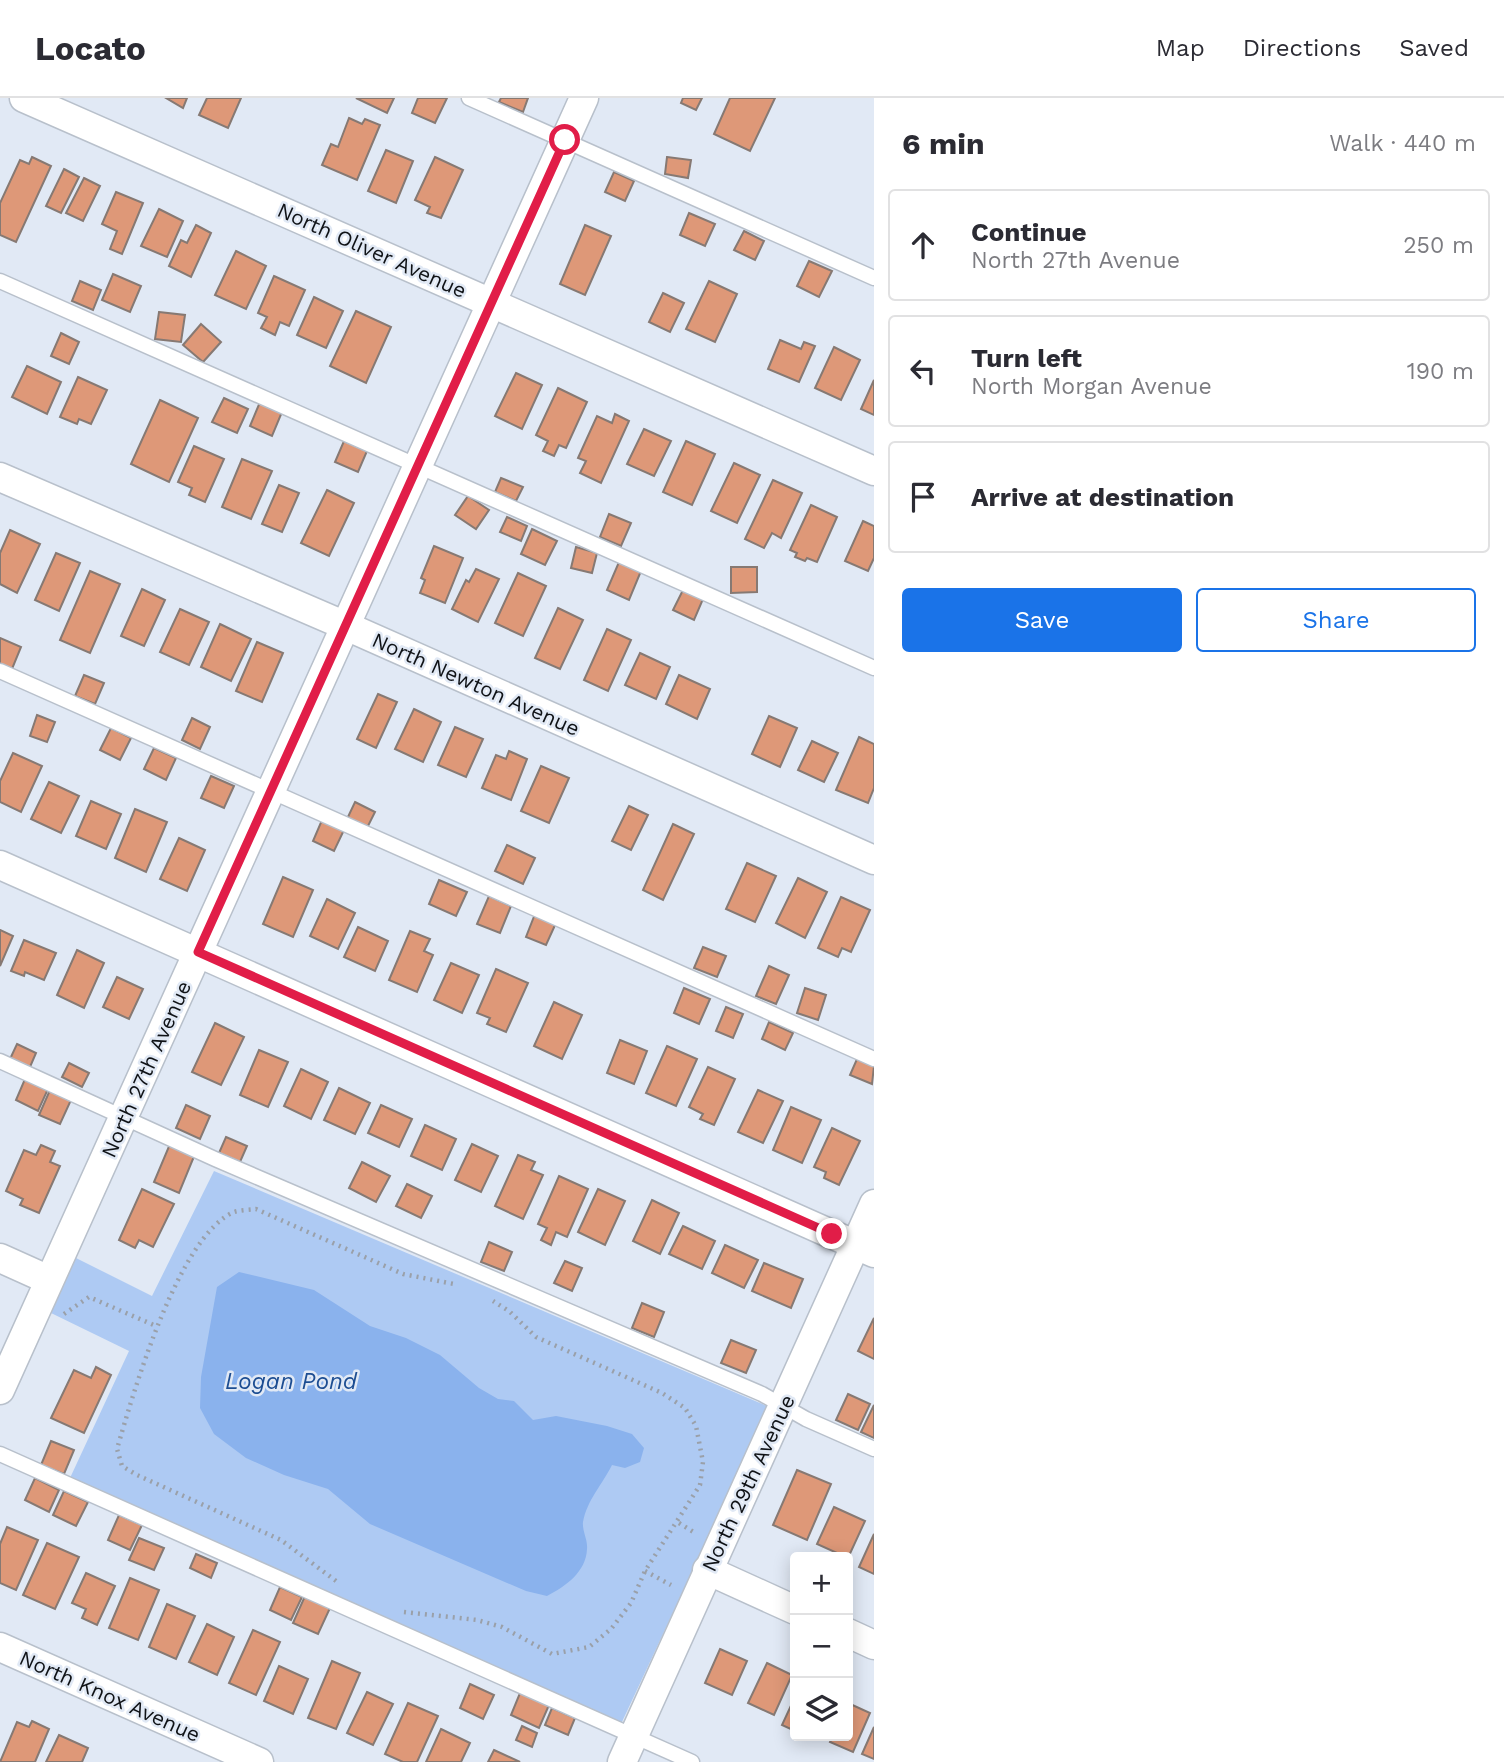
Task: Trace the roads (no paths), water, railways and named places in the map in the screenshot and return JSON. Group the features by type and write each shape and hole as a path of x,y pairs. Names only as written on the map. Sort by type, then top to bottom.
{"street":[{"name":"North Oliver Avenue","path":"24,98 874,471"},
{"name":"North 27th Avenue","path":"0,1390 584,98"},
{"name":"North Newton Avenue","path":"0,477 346,626 874,860"},
{"path":"0,865 865,1249"},
{"name":"North 29th Avenue","path":"622,1762 707,1570 784,1407 865,1249 874,1204"},
{"path":"0,1258 49,1280"},
{"path":"707,1570 790,1608"},
{"path":"853,1635 874,1645"},
{"name":"North Knox Avenue","path":"0,1647 259,1762"}],"lane":[{"path":"469,98 874,278"},
{"path":"0,281 874,668"},
{"path":"0,671 874,1059"},
{"path":"0,1061 762,1394 874,1449"},
{"path":"0,1454 692,1762"}],"water":[{"name":"Logan Pond","path":"239,1272 314,1290 370,1326 406,1338 440,1355 479,1388 498,1399 514,1401 533,1420 556,1416 632,1434 644,1448 640,1462 625,1468 612,1465 591,1500 583,1522 586,1557 574,1577 547,1596 526,1591 370,1524 328,1489 284,1475 246,1458 214,1434 200,1408 201,1377 217,1287"}]}
